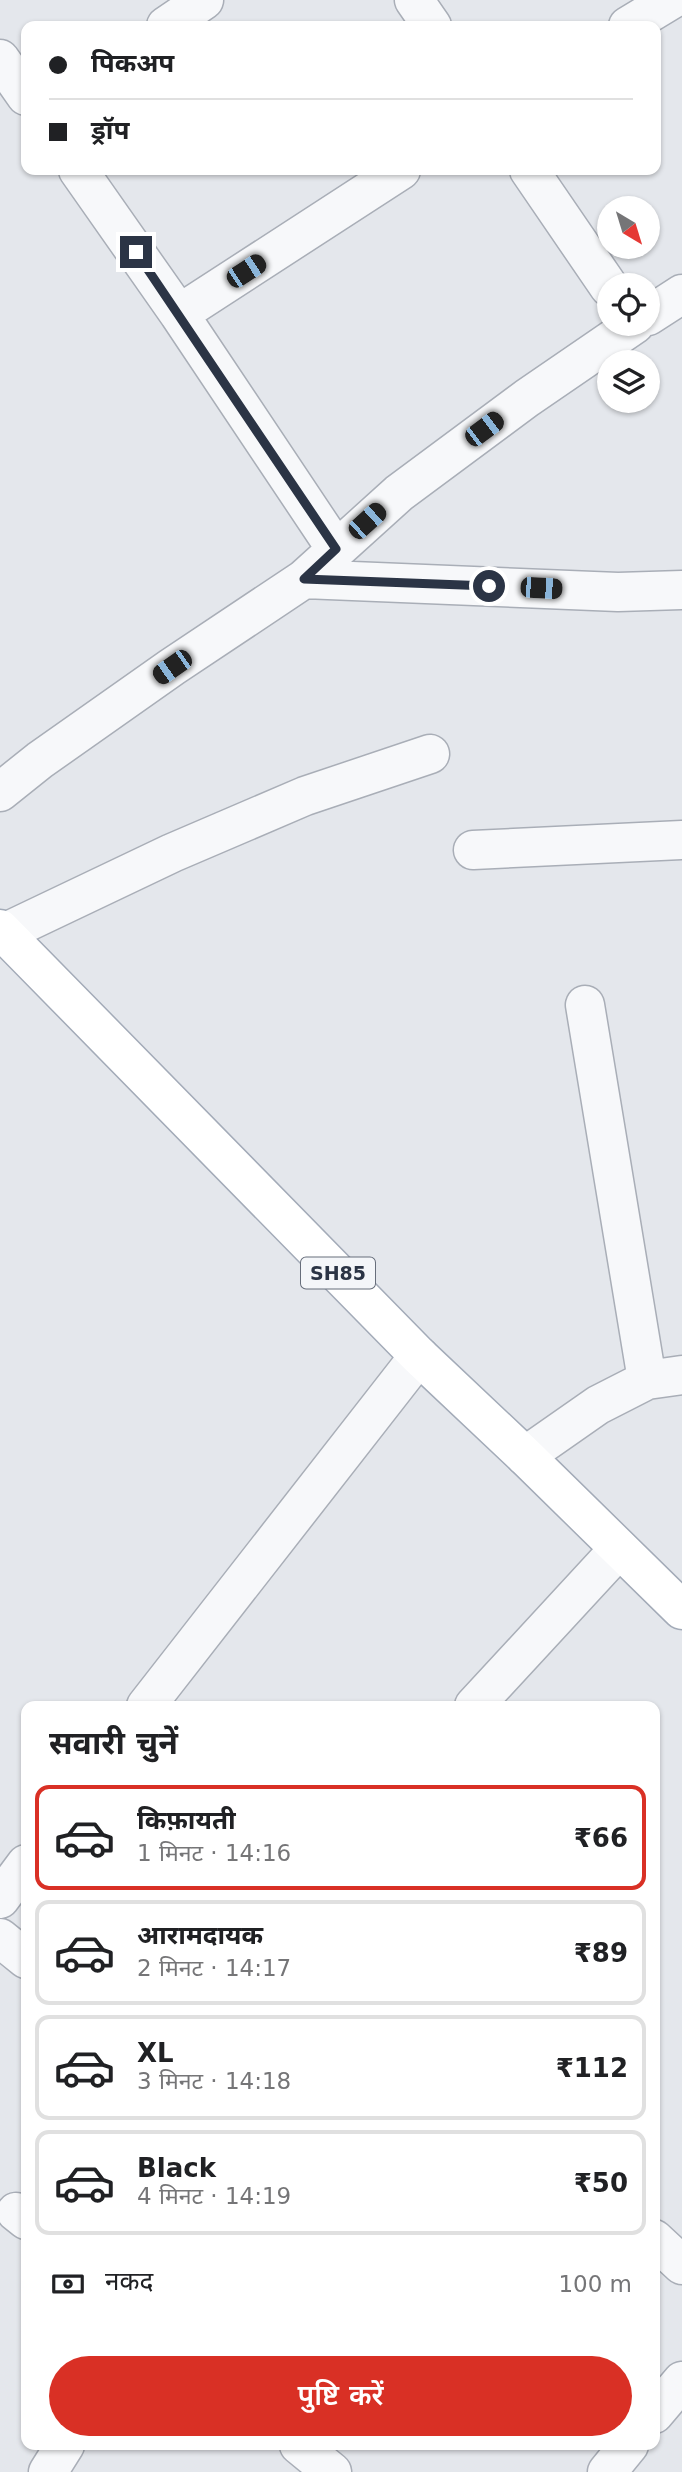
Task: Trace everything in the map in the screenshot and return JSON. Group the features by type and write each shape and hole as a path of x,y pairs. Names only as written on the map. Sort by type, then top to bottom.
{"main road":[{"name":"SH85","path":"2,931 419,1356 682,1611"}],"street":[{"path":"173,21 204,0"},
{"path":"415,0 429,21"},
{"path":"636,21 671,0"},
{"path":"0,59 21,89"},
{"path":"82,175 179,314 336,549"},
{"path":"179,314 393,175"},
{"path":"532,175 599,273"},
{"path":"660,308 682,294"},
{"path":"0,792 40,760 172,667 304,579 399,493 527,398 617,336"},
{"path":"304,579 618,592 682,590"},
{"path":"2,931 305,796 430,754"},
{"path":"473,850 682,840"},
{"path":"525,1456 598,1405 665,1378 585,1005"},
{"path":"150,1701 419,1356"},
{"path":"479,1701 619,1549"},
{"path":"0,1899 21,1871"},
{"path":"0,1938 21,1955"},
{"path":"660,2245 682,2265"},
{"path":"660,2407 682,2381"},
{"path":"48,2472 62,2450"},
{"path":"305,2450 332,2472"}],"route":[{"path":"136,252 336,549 304,579 489,586"}]}
